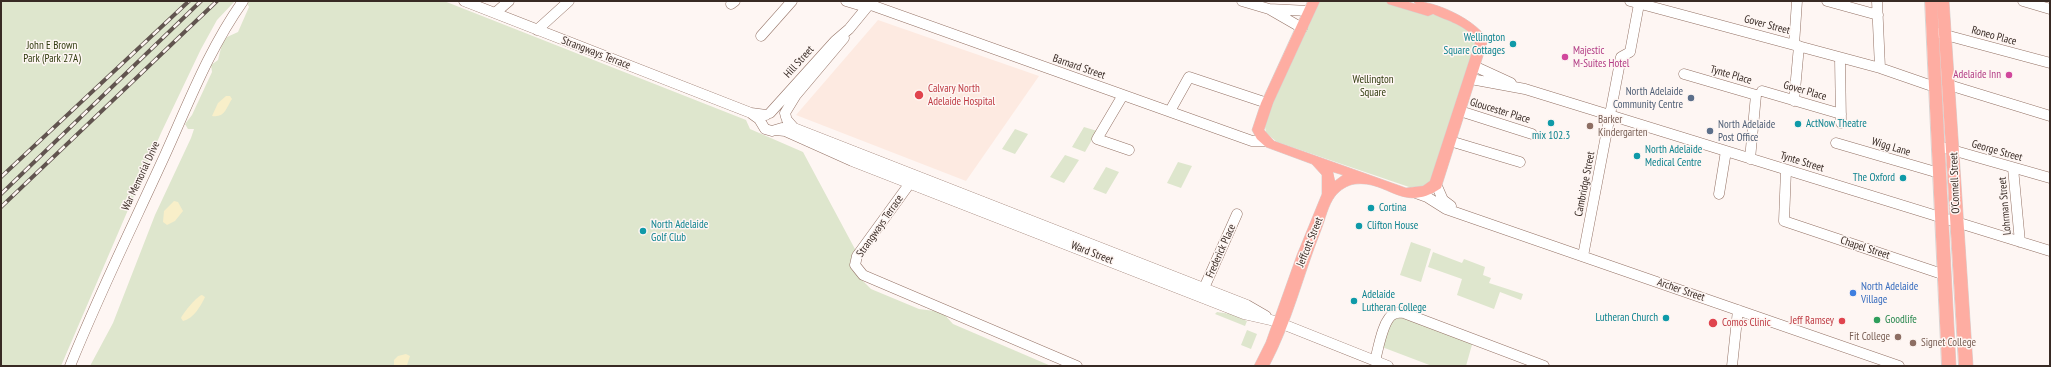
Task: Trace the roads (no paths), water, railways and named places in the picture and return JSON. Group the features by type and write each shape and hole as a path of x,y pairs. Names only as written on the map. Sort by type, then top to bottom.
{"main road":[{"path":"1312,6 1267,103 1258,130 1266,141 1316,161 1406,193 1416,193 1426,191 1436,184 1482,40 1477,31 1468,24 1392,1"},
{"path":"1419,1 1450,18"},
{"name":"O'Connell Street","path":"1931,1 1940,174 1949,220 1966,366"},
{"name":"O'Connell Street","path":"1943,1 1954,150 1945,274 1949,366"},
{"path":"1935,84 1950,88"},
{"name":"Jeffcott Street","path":"1316,161 1328,174 1329,194"},
{"name":"Jeffcott Street","path":"1262,363 1273,344 1277,323 1292,290 1304,254 1329,194 1344,180 1363,178"}],"street":[{"name":"War Memorial Drive","path":"70,366 106,280 159,168 195,85 222,32 243,1"},
{"name":"Strangways Terrace","path":"464,1 751,113 766,117 765,129 785,131 800,139 912,180 857,256 855,265 858,270 863,274 1077,366"},
{"path":"495,13 509,1"},
{"path":"537,30 569,1"},
{"path":"760,36 792,1"},
{"name":"Barnard Street","path":"846,1 869,4"},
{"name":"Barnard Street","path":"860,1 912,21 1252,141 1266,141"},
{"path":"1242,1 1269,9 1288,11 1312,6"},
{"name":"Gover Street","path":"1630,1 1935,84"},
{"path":"1794,101 1797,1"},
{"path":"1827,1 1878,15"},
{"path":"1877,1 1880,68"},
{"path":"2023,1 2050,9"},
{"name":"Hill Street","path":"786,118 785,113 790,104 830,58 841,44 849,29 869,4"},
{"name":"Cambridge Street","path":"1583,256 1621,57 1630,52 1639,4"},
{"path":"1269,9 1302,28"},
{"name":"Hill Street","path":"766,117 834,41 849,29"},
{"name":"Roneo Place","path":"1933,32 2050,63"},
{"name":"Gover Place","path":"1762,91 1794,101 1841,119 1840,58"},
{"name":"Tynte Street","path":"1474,66 1525,89 2050,251"},
{"name":"Tynte Place","path":"1684,74 1756,95 1750,159"},
{"path":"1170,111 1189,77 1267,103"},
{"name":"Tynte Street","path":"1470,79 1525,89"},
{"path":"1950,88 2050,116"},
{"path":"1123,95 1097,139 1129,150"},
{"name":"Gloucester Place","path":"1460,111 1532,134"},
{"path":"766,117 778,112 786,118 794,128 912,180"},
{"path":"776,130 782,127 786,118"},
{"path":"1238,135 1258,130"},
{"path":"1450,141 1520,162"},
{"name":"Wigg Lane","path":"1836,143 1940,174"},
{"name":"George Street","path":"1938,146 2050,178"},
{"path":"1719,194 1726,151"},
{"name":"Lohrman Street","path":"2013,168 2020,242"},
{"name":"Chapel Street","path":"1786,170 1784,221 1945,274"},
{"name":"Ward Street","path":"912,180 1204,288 1247,305 1277,323"},
{"name":"Ward Street","path":"912,180 1244,314 1277,323 1388,366"},
{"name":"Archer Street","path":"1436,184 1443,200 1463,215"},
{"name":"Archer Street","path":"1416,193 1427,197 1446,209 1899,366"},
{"name":"Frederick Place","path":"1204,288 1237,214"},
{"path":"1732,366 1738,310"},
{"path":"1375,361 1388,321 1392,315 1404,313 1544,366"}],"railway":[{"path":"1,177 189,1"},
{"path":"1,194 201,1"},
{"path":"1,207 217,1"}],"place":[{"name":"Wellington Square Cottages","path":"1513,44"},
{"name":"Majestic M-Suites Hotel","path":"1565,57"},
{"name":"Adelaide Inn","path":"2009,75"},
{"name":"Calvary North Adelaide Hospital","path":"919,95"},
{"name":"North Adelaide Community Centre","path":"1691,98"},
{"name":"mix 102.3","path":"1551,123"},
{"name":"ActNow Theatre","path":"1798,124"},
{"name":"Barker Kindergarten","path":"1590,126"},
{"name":"North Adelaide Post Office","path":"1710,131"},
{"name":"North Adelaide Medical Centre","path":"1637,156"},
{"name":"The Oxford","path":"1903,178"},
{"name":"Cortina","path":"1371,208"},
{"name":"Clifton House","path":"1359,226"},
{"name":"North Adelaide Golf Club","path":"643,231"},
{"name":"North Adelaide Village","path":"1853,293"},
{"name":"Adelaide Lutheran College","path":"1354,301"},
{"name":"Lutheran Church","path":"1666,318"},
{"name":"Goodlife","path":"1877,320"},
{"name":"Jeff Ramsey","path":"1842,321"},
{"name":"Comos Clinic","path":"1713,323"},
{"name":"Fit College","path":"1898,337"},
{"name":"Signet College","path":"1913,343"}],"park label":[{"name":"John E Brown Park (Park 27A)","path":"52,52"},
{"name":"Wellington Square","path":"1373,86"}]}
